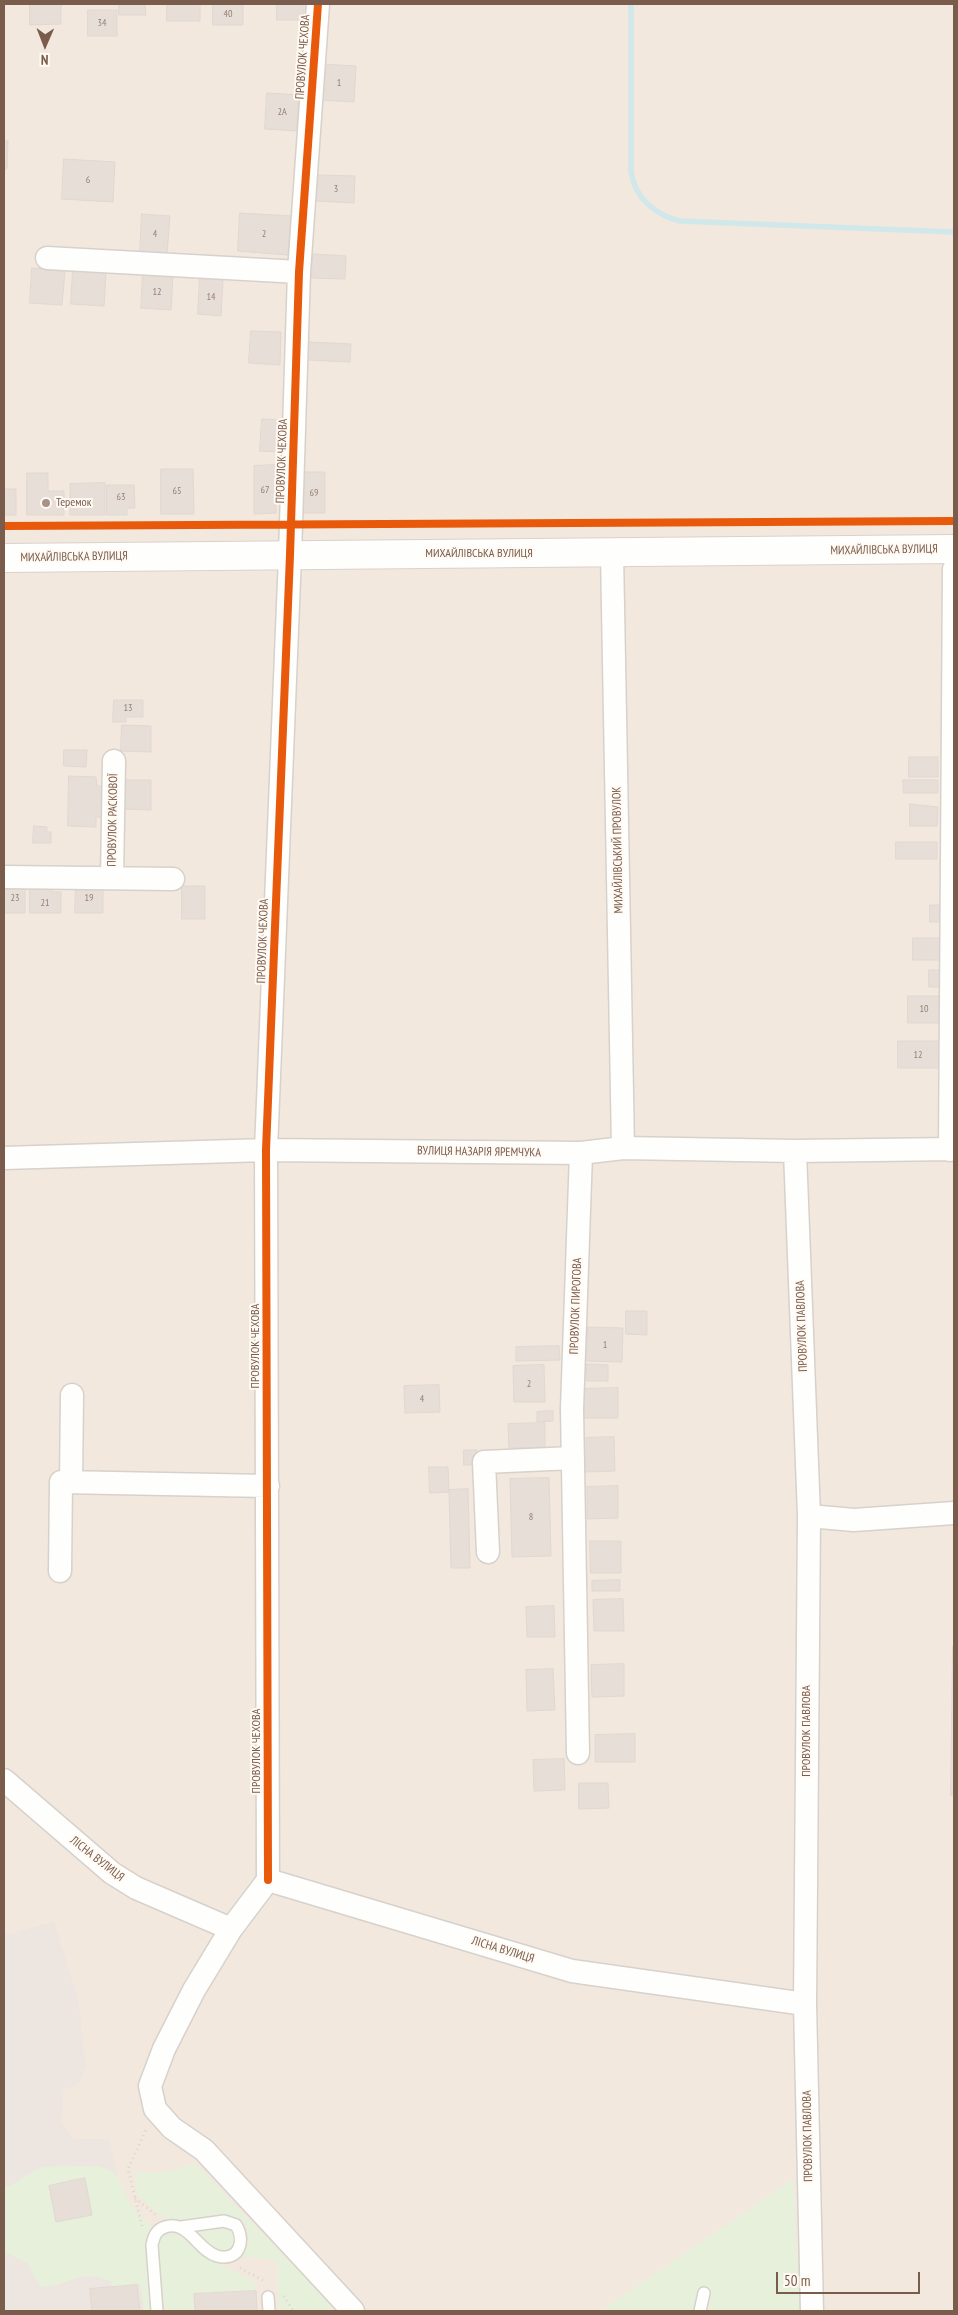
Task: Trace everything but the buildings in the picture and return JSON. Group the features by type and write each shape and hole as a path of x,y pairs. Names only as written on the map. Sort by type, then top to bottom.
{"main road":[{"name":"МИХАЙЛІВСЬКА ВУЛИЦЯ","path":"4,558 954,549"}],"street":[{"name":"ПРОВУЛОК ЧЕХОВА","path":"268,1880 266,1150 290,555 299,272 318,4"},
{"path":"48,258 299,272"},
{"name":"МИХАЙЛІВСЬКИЙ ПРОВУЛОК","path":"612,553 624,1148"},
{"path":"952,1150 954,568"},
{"name":"ПРОВУЛОК РАСКОВОЇ","path":"112,878 114,761"},
{"name":"ПРОВУЛОК РАСКОВОЇ","path":"4,877 173,879"},
{"name":"ВУЛИЦЯ НАЗАРІЯ ЯРЕМЧУКА","path":"4,1158 266,1150 581,1153 624,1148 795,1151 952,1150"},
{"name":"ПРОВУЛОК ПАВЛОВА","path":"795,1151 809,1516 805,2004 812,2311"},
{"name":"ПРОВУЛОК ПИРОГОВА","path":"578,1753 572,1409 581,1153"},
{"path":"71,1482 72,1395"},
{"path":"488,1552 484,1462 573,1458"},
{"path":"60,1571 61,1482 268,1486"},
{"path":"809,1516 854,1520 954,1513"},
{"name":"ЛІСНА ВУЛИЦЯ","path":"4,1780 112,1873 136,1888 231,1929"},
{"path":"268,1880 231,1929 194,1990 164,2050 150,2086 155,2109 172,2128 204,2150 353,2311"},
{"name":"ЛІСНА ВУЛИЦЯ","path":"268,1880 572,1970 805,2004"}],"lane":[{"path":"157,2311 152,2245 154,2236 160,2229 175,2226 224,2221 236,2224 242,2234 242,2244 237,2251 228,2257 218,2256 207,2251 175,2226"},
{"path":"700,2311 704,2292"},
{"path":"268,2297 269,2311"}],"path":[{"path":"152,2245 143,2228 128,2169 155,2109"},
{"path":"134,2198 175,2226"},
{"path":"218,2256 268,2283 268,2297"}],"shaded area":[{"path":"4,4 954,4 954,2311 4,2311"},
{"path":"54,1922 78,1999 86,2066 78,2084 63,2090 62,2124 73,2139 109,2139 141,2286 144,2311 4,2311 4,1935"}],"green space":[{"path":"195,2163 337,2311 279,2311 277,2261 239,2257 246,2250 248,2241 247,2227 240,2219 230,2216 180,2223 171,2221 158,2213 137,2195 134,2173 166,2172"},
{"path":"63,2165 92,2166 109,2170 119,2180 133,2207 148,2223 163,2232 169,2230 181,2233 203,2255 255,2282 256,2291 194,2294 195,2311 144,2311 140,2282 137,2285 113,2287 110,2281 82,2277 42,2287 35,2279 28,2263 4,2252 4,2187 10,2186 39,2168"},
{"path":"793,2179 800,2311 601,2311"},
{"path":"211,2227 233,2229 236,2242 226,2251 220,2251 214,2249 194,2231"}],"waterway":[{"path":"631,4 631,171 636,189 641,197 654,209 680,221 954,232"}],"cycle path":[{"path":"268,1880 266,1150 290,555 299,272 318,4"},
{"path":"4,526 954,521"}],"place":[{"name":"Теремок","path":"46,503"}]}
